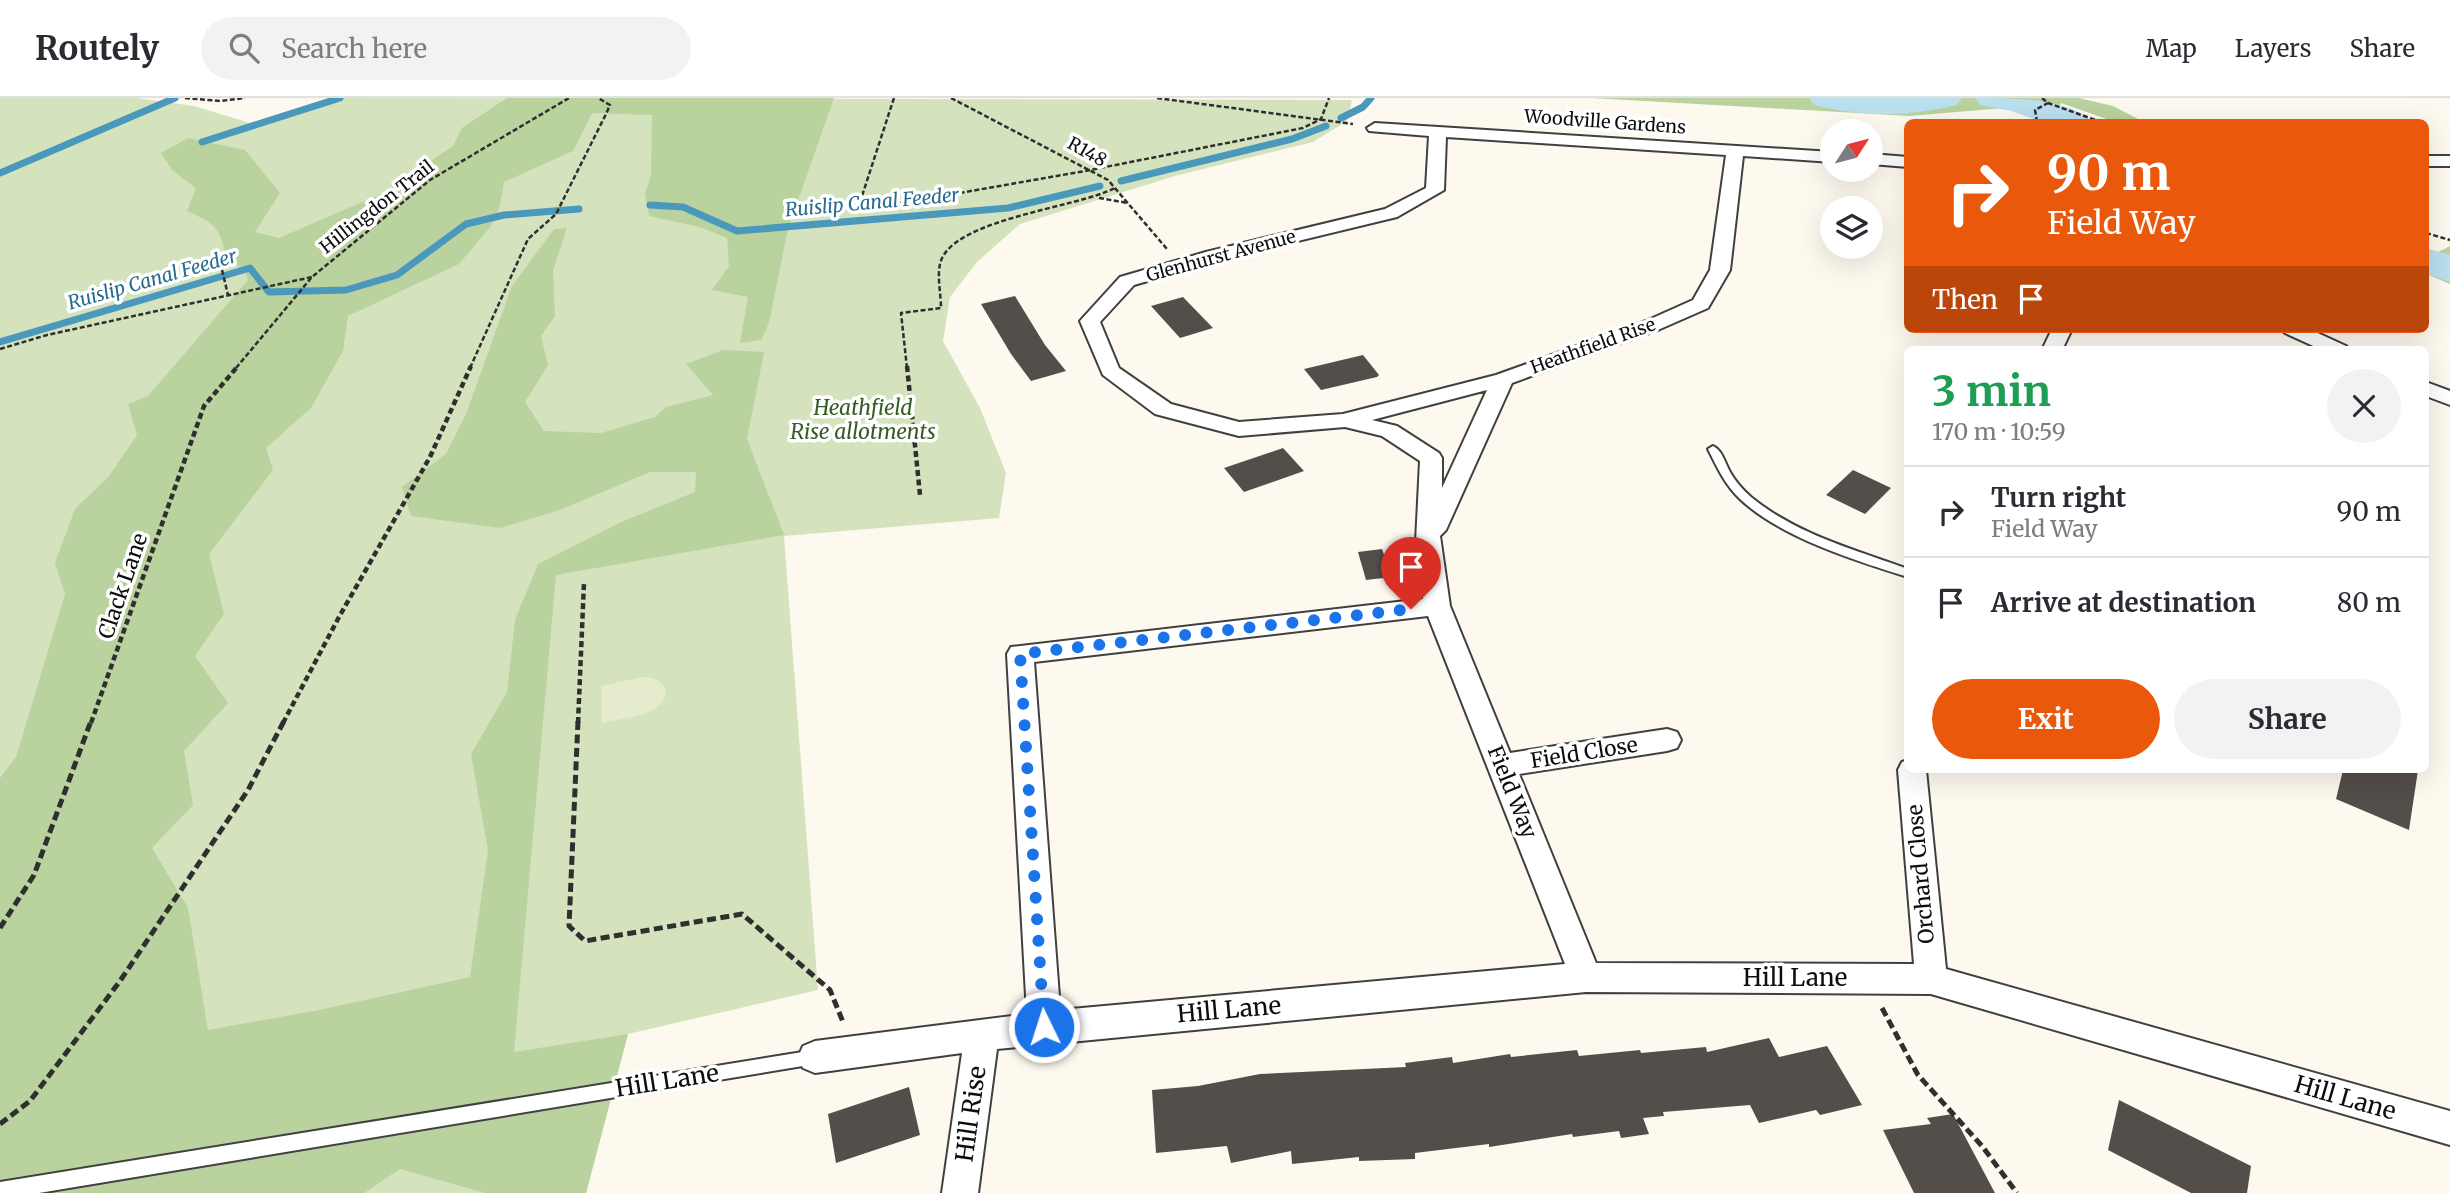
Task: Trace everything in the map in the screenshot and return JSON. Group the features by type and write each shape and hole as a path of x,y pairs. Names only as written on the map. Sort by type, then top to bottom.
{"street":[{"name":"Woodville Gardens","path":"1375,128 1820,156"},
{"name":"Glenhurst Avenue","path":"1438,132 1435,190 1391,213 1128,281 1090,321 1110,371 1163,409 1239,429 1344,421 1503,379"},
{"name":"Heathfield Rise","path":"1428,542 1503,379 1653,325 1701,304 1720,270 1735,151"},
{"path":"1883,160 1904,162"},
{"path":"2429,161 2450,161"},
{"path":"2301,333 2330,346"},
{"path":"2429,389 2450,399"},
{"name":"Field Way","path":"1344,421 1389,430 1431,458 1428,542 1437,606 1586,977"},
{"path":"1044,1027 1020,654 1437,606"},
{"name":"Field Close","path":"1501,766 1667,740"},
{"name":"Orchard Close","path":"1912,773 1931,978"},
{"name":"Hill Lane","path":"815,1057 1044,1027 1586,977 1931,978 2450,1128"},
{"name":"Hill Rise","path":"960,1193 982,1035"}],"lane":[{"path":"1713,449 1728,478 1742,494 1787,527 1904,571"},
{"name":"Hill Lane","path":"0,1191 815,1057"}],"path":[{"path":"187,98 220,101 245,98"},
{"name":"Hillingdon Trail","path":"312,277 430,180 569,98"},
{"path":"0,1124 30,1101 120,981 248,790 339,617 430,457 528,239 556,214 610,105 598,98"},
{"path":"894,98 860,202 897,204 1092,170 1303,128 1321,119 1328,98"},
{"name":"R148","path":"951,98 1092,170 1115,188 1182,265"},
{"path":"1157,98 1375,128"},
{"path":"2042,98 2047,104 2092,119"},
{"path":"2036,119 2035,110 2047,104"},
{"path":"920,495 901,313 941,308 940,264 948,249 988,224 1098,197 1115,188"},
{"path":"1098,197 1128,203"},
{"path":"2429,234 2450,240"},
{"path":"222,274 228,295"},
{"path":"0,349 44,332 312,277"},
{"name":"Clack Lane","path":"0,928 34,875 204,406 312,277"},
{"path":"584,583 569,926 585,941 742,914 830,990 856,1051"},
{"path":"1869,978 1918,1075 1982,1146 2017,1193"}],"green space":[{"name":"Heathfield Rise allotments","path":"0,98 137,98 194,106 250,123 330,98 1352,100 1347,121 1313,142 1175,176 1020,224 977,262 950,297 943,341 980,408 1006,473 999,518 784,536 818,990 628,1034 586,1193 0,1193"},
{"path":"507,98 834,98 788,229 769,323 761,340 740,343 748,297 712,290 729,266 727,238 700,227 649,216 645,193 651,176 652,115 592,113 573,151 504,182 500,205 491,226 459,264 348,316 343,351 311,408 266,448 273,470 209,554 224,614 195,656 228,703 184,751 193,805 152,848 188,908 208,1030 319,1010 470,977 488,850 471,754 507,692 515,620 538,564 619,523 695,492 696,472 650,472 560,510 500,528 411,516 402,487 446,454 466,414 512,286 554,229 567,228 553,271 555,316 541,336 548,365 525,402 544,431 601,433 655,417 666,407 713,395 686,364 723,350 764,352 747,439 784,535 556,575 514,1052 628,1034 586,1193 485,1193 400,1169 364,1193 0,1193 0,778 16,757 65,594 55,563 75,509 109,476 137,435 128,404 148,396 248,280 245,271 226,258 219,233 211,223 187,211 196,188 172,170 161,153 188,138 245,150 280,193 255,232 279,238 383,193 453,146 462,128"},
{"path":"1592,98 2079,98 2113,106 2138,119 2106,119 2061,103 2057,110 2082,119 2043,119 2004,108 1909,116"},
{"path":"2450,246 2450,284 2429,275 2430,256"},
{"path":"643,677 652,678 663,685 663,701 651,711 640,715 602,723 601,686"}],"building":[{"path":"1015,296 1045,345 1066,371 1031,381 1011,354 981,304"},
{"path":"1183,297 1213,328 1180,338 1151,306"},
{"path":"1363,355 1379,375 1377,377 1321,390 1304,369"},
{"path":"1283,448 1304,471 1244,492 1224,468"},
{"path":"1853,470 1891,488 1865,514 1826,495"},
{"path":"1382,549 1392,577 1366,580 1358,552"},
{"path":"2342,773 2418,773 2409,830 2336,799"},
{"path":"1769,1038 1779,1057 1827,1046 1862,1105 1820,1115 1816,1110 1759,1123 1750,1105 1663,1112 1664,1116 1643,1118 1649,1134 1621,1138 1619,1131 1573,1137 1572,1134 1489,1147 1489,1144 1415,1153 1415,1159 1359,1161 1359,1157 1292,1164 1291,1151 1231,1163 1227,1146 1156,1153 1152,1090 1198,1086 1260,1074 1406,1067 1405,1063 1452,1057 1453,1063 1510,1054 1511,1057 1577,1050 1579,1056 1706,1047 1707,1052"},
{"path":"909,1087 920,1135 836,1163 828,1114"},
{"path":"2119,1100 2251,1166 2247,1193 2191,1193 2108,1150"},
{"path":"1953,1114 1995,1193 1914,1193 1883,1130 1931,1124 1927,1118"}],"waterway":[{"path":"0,173 175,98"},
{"path":"202,142 340,98"},
{"name":"Ruislip Canal Feeder","path":"1341,118 1363,107 1371,98"},
{"path":"1826,98 1871,104 1915,103 1945,98"},
{"path":"1992,98 2017,101 2065,119"},
{"name":"Ruislip Canal Feeder","path":"1121,181 1292,139 1326,126"},
{"name":"Ruislip Canal Feeder","path":"650,205 683,207 737,231 1008,208 1100,186"},
{"name":"Ruislip Canal Feeder","path":"0,342 250,268 269,292 346,290 397,275 466,224 504,215 579,209"},
{"path":"2429,261 2450,269"}],"route":[{"path":"1044,1027 1020,654 1411,609"}]}
